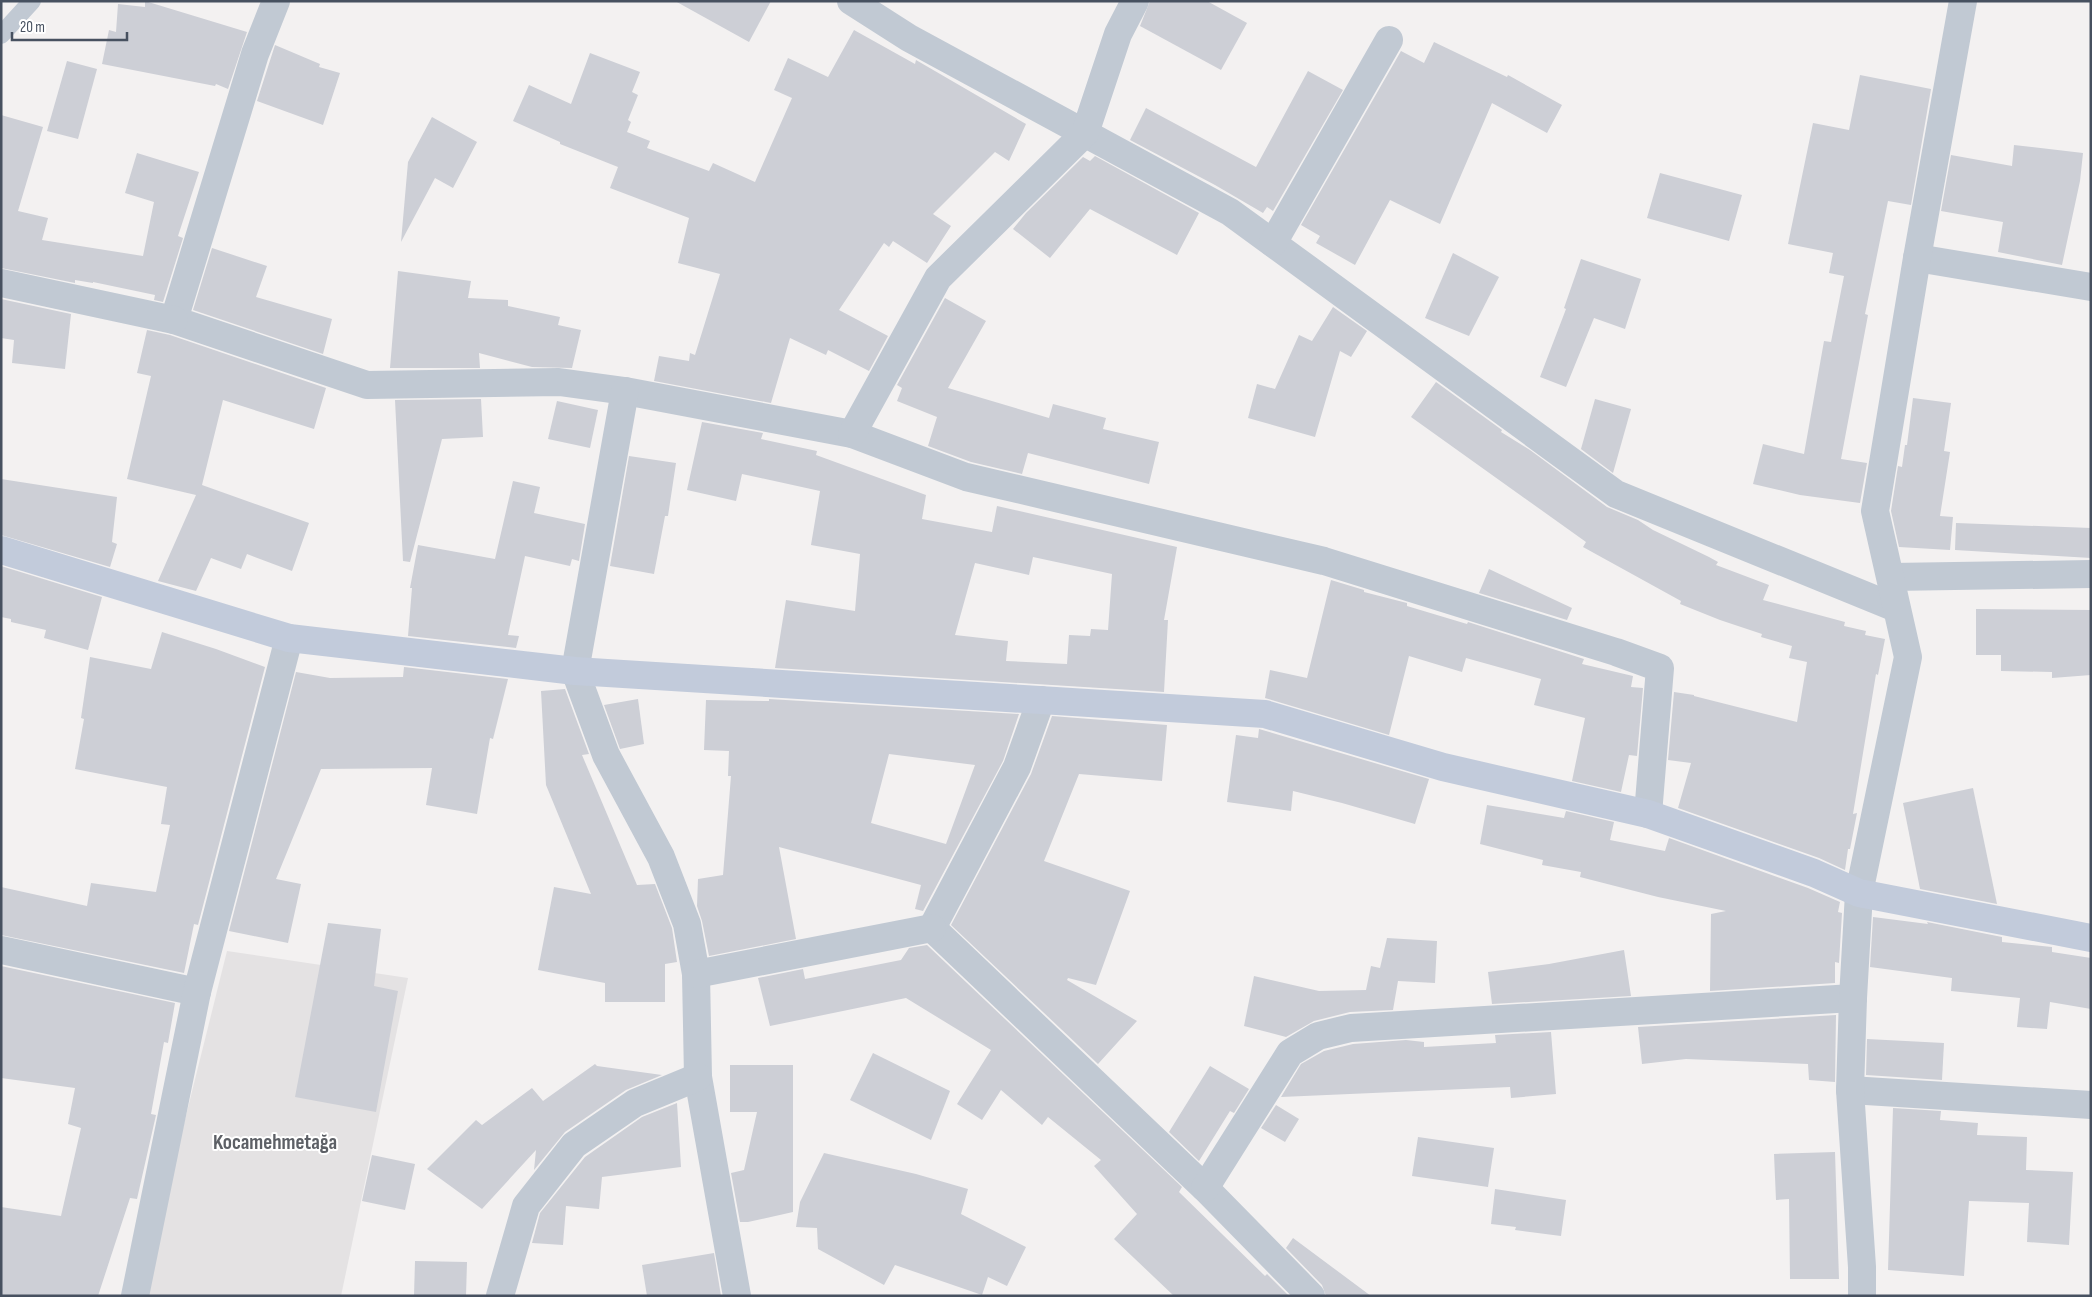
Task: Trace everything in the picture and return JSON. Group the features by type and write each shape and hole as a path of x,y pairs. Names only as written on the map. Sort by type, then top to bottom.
{"street":[{"path":"174,320 255,54 276,1"},
{"path":"851,1 909,38 1230,212 1616,494 1896,608"},
{"path":"852,434 938,278 1085,133 1118,34 1135,1"},
{"path":"1862,1296 1862,1267 1850,1090 1853,998 1860,893 1908,657 1875,511 1917,258 1963,1"},
{"path":"1273,243 1389,40"},
{"path":"1917,258 2091,287"},
{"path":"1,282 174,320 366,386 559,382 625,391 852,434 966,477 1324,560 1616,652 1660,668 1648,814"},
{"path":"625,391 575,671 606,755 661,857 687,924 696,974 698,1077 738,1296"},
{"path":"1,550 289,638 575,671 1265,714 1443,767 1648,814 1814,873 1860,893 2091,938"},
{"path":"1891,576 2091,574"},
{"path":"135,1296 197,992 289,638"},
{"path":"932,928 1017,767 1041,700"},
{"path":"696,974 932,928"},
{"path":"932,928 1205,1188 1311,1296"},
{"path":"1,950 197,992"},
{"path":"1205,1188 1290,1052 1318,1036 1351,1028 1853,998"},
{"path":"500,1296 526,1206 574,1146 635,1103 698,1077"},
{"path":"1850,1090 2091,1105"}],"lane":[{"path":"1,35 32,1"}],"shaded area":[{"path":"227,951 408,978 341,1296 141,1296"}],"building":[{"path":"145,1 247,32 228,89 216,84 215,86 102,64 109,30 116,32 118,4 145,7"},
{"path":"675,1 771,1 749,42"},
{"path":"1150,1 1207,1 1247,23 1221,70 1140,26"},
{"path":"854,30 915,64 916,60 1026,124 1009,161 995,152 933,214 951,226 927,263 893,241 889,247 884,243 839,310 888,336 869,371 828,350 826,355 790,338 771,403 654,381 659,356 689,361 690,353 695,355 720,274 678,263 689,218 610,188 618,167 560,144 560,142 513,121 529,85 571,104 590,53 640,72 632,92 638,95 628,120 631,122 627,132 650,141 647,148 709,171 713,163 755,182 792,98 774,90 788,58 828,77"},
{"path":"1434,42 1507,77 1508,75 1562,105 1547,133 1492,103 1440,224 1390,200 1355,265 1316,243 1320,236 1301,225 1401,51 1424,63"},
{"path":"275,45 320,64 319,67 340,73 323,125 257,101"},
{"path":"67,61 97,69 78,139 47,131"},
{"path":"1308,71 1343,90 1273,211 1267,207 1263,213 1130,140 1146,108 1256,167"},
{"path":"1860,75 1931,89 1911,205 1888,201 1865,314 1868,315 1841,459 1867,463 1860,503 1800,495 1753,484 1763,444 1804,454 1824,341 1831,342 1844,276 1829,273 1833,253 1788,244 1813,123 1849,130"},
{"path":"1,115 43,127 18,211 48,218 42,240 143,256 154,202 125,193 137,153 199,172 178,236 183,238 163,302 154,300 155,295 93,282 75,280 75,283 1,268"},
{"path":"432,117 477,142 453,188 435,178 401,242 408,162"},
{"path":"2014,145 2083,153 2080,181 2062,265 1998,252 2003,222 1941,211 1951,155 2012,166"},
{"path":"1095,156 1199,213 1177,255 1090,209 1050,258 1013,229 1026,213 1083,157 1090,161"},
{"path":"1660,173 1742,195 1729,241 1647,218"},
{"path":"212,248 267,266 256,297 332,319 323,354 193,310"},
{"path":"1453,253 1499,277 1469,336 1425,318"},
{"path":"1581,259 1641,279 1625,329 1594,318 1566,387 1540,377 1566,309 1564,308"},
{"path":"398,271 471,281 468,298 508,300 508,306 560,317 558,325 581,330 572,368 532,367 479,353 480,368 390,368"},
{"path":"945,298 986,321 948,388 1049,418 1053,404 1106,418 1103,429 1159,442 1149,484 1028,453 1022,474 971,462 928,446 937,417 897,401 902,388 897,385"},
{"path":"1,299 71,314 65,369 12,363 14,340 1,338"},
{"path":"1333,307 1367,331 1351,357 1340,351 1315,437 1248,418 1257,384 1275,389 1299,335 1312,341"},
{"path":"147,330 170,335 326,388 314,429 223,400 202,485 309,523 292,571 247,554 241,569 211,558 196,591 158,581 196,495 127,479 151,376 137,373"},
{"path":"1436,382 1502,430 1501,432 1530,450 1607,507 1638,520 1653,530 1709,557 1718,562 1716,565 1769,585 1763,600 1845,622 1844,626 1866,631 1865,635 1885,639 1878,675 1876,674 1853,814 1857,813 1845,870 1819,858 1678,808 1691,763 1668,760 1674,692 1694,695 1797,722 1807,662 1789,658 1792,646 1761,637 1762,634 1680,604 1681,601 1583,547 1586,542 1411,417"},
{"path":"1913,398 1951,403 1944,451 1950,452 1940,516 1953,517 1950,550 1899,547 1891,511 1898,466 1902,467 1905,445 1907,445"},
{"path":"481,399 483,437 442,439 410,562 403,561 395,400"},
{"path":"1595,399 1631,409 1613,473 1581,449"},
{"path":"557,401 598,410 590,448 548,439"},
{"path":"702,422 763,433 761,439 817,451 816,455 926,495 922,519 992,532 997,506 1177,547 1164,620 1168,620 1164,692 775,668 786,600 855,611 860,554 811,545 820,491 742,474 736,501 687,490","holes":["1033,557 1112,574 1108,630 1091,629 1090,636 1069,635 1067,664 1006,661 1008,641 955,635 975,563 1029,575"]},
{"path":"629,456 676,463 668,516 665,516 654,574 610,566"},
{"path":"1,479 117,497 112,542 117,544 110,567 1,535"},
{"path":"513,481 540,487 534,513 585,524 579,561 572,559 570,566 525,556 508,635 519,636 516,648 408,636 412,588 410,588 418,545 495,559"},
{"path":"1956,523 2091,528 2091,558 1955,550"},
{"path":"1,566 102,597 88,650 44,638 46,630 11,622 11,619 1,617"},
{"path":"1489,569 1572,608 1567,620 1479,593"},
{"path":"1331,580 1364,590 1364,592 1407,603 1407,606 1467,624 1468,622 1584,659 1582,664 1633,676 1631,687 1643,688 1637,756 1629,755 1621,792 1572,781 1585,718 1534,705 1541,679 1466,658 1462,672 1409,656 1389,735 1265,698 1270,670 1307,678"},
{"path":"1976,609 2091,610 2091,675 2052,678 2052,672 2001,671 2001,655 1976,655"},
{"path":"162,632 265,667 198,925 194,924 184,973 1,935 1,887 87,906 91,883 156,892 170,825 161,824 167,787 75,769 84,719 81,718 90,657 151,669"},
{"path":"404,667 508,679 493,739 490,738 477,814 426,805 432,768 321,769 276,879 301,884 288,943 229,931 296,672 330,678 403,677"},
{"path":"565,689 589,754 582,755 637,885 655,884 672,928 677,962 665,964 665,1002 605,1002 605,983 538,970 554,887 591,894 546,785 541,691"},
{"path":"638,699 644,744 620,749 604,705"},
{"path":"769,699 1019,714 1003,761 923,911 915,909 921,885 779,847 796,939 709,956 697,906 698,879 723,875 731,776 728,776 729,751 704,750 706,700 769,701","holes":["889,754 975,765 946,844 871,823"]},
{"path":"1052,716 1167,725 1162,781 1079,774 1044,861 1130,891 1096,985 1068,978 1067,980 1137,1021 1098,1064 951,925 1031,774"},
{"path":"1259,729 1429,779 1415,824 1293,791 1291,811 1227,802 1236,735 1258,738"},
{"path":"1973,788 1997,904 1920,889 1903,803"},
{"path":"1487,805 1564,818 1566,811 1614,822 1610,840 1665,851 1669,838 1808,888 1840,902 1838,912 1842,913 1839,963 1835,962 1835,983 1710,991 1711,914 1726,911 1658,897 1580,877 1581,872 1542,865 1543,860 1480,844"},
{"path":"1873,917 1928,924 1927,922 2002,937 2002,942 2052,947 2052,952 2091,958 2091,1009 2050,1002 2047,1029 2017,1027 2020,998 1951,991 1952,978 1870,967"},
{"path":"328,923 381,929 374,986 398,991 376,1112 295,1097"},
{"path":"1387,938 1437,941 1435,983 1398,981 1393,1010 1350,1012 1314,1021 1286,1037 1244,1026 1254,976 1319,991 1366,990 1371,966 1380,968"},
{"path":"927,945 1182,1187 1179,1192 1265,1276 1267,1274 1289,1296 1174,1296 1114,1239 1137,1214 1094,1166 1101,1160 1048,1117 1042,1125 1001,1090 982,1120 957,1104 991,1050 906,998 770,1026 758,978 803,969 805,979 901,960 909,948"},
{"path":"1624,950 1631,996 1492,1004 1488,972 1549,964"},
{"path":"1,966 175,1003 168,1043 164,1042 151,1114 156,1115 137,1199 130,1198 98,1296 1,1296 1,1207 61,1216 81,1128 68,1124 75,1088 1,1078"},
{"path":"1836,1015 1835,1082 1809,1080 1808,1064 1686,1059 1642,1064 1638,1027"},
{"path":"1551,1032 1556,1094 1511,1098 1510,1087 1281,1097 1301,1064 1324,1051 1353,1044 1406,1040 1424,1042 1424,1047 1496,1043 1495,1035"},
{"path":"1867,1039 1944,1043 1942,1080 1866,1075"},
{"path":"873,1053 950,1091 931,1140 850,1100"},
{"path":"595,1064 597,1066 662,1075 626,1090 565,1132 534,1170 536,1150 482,1209 427,1169 476,1120 482,1125 532,1088 543,1101"},
{"path":"730,1065 793,1065 793,1212 740,1222 731,1173 744,1170 757,1112 730,1112"},
{"path":"1210,1066 1249,1089 1234,1113 1230,1111 1199,1161 1169,1132"},
{"path":"677,1103 681,1167 602,1177 599,1209 566,1206 563,1245 532,1243 540,1213 585,1157 642,1117"},
{"path":"1276,1105 1299,1119 1285,1142 1261,1128"},
{"path":"1893,1108 1941,1111 1940,1120 1978,1123 1977,1135 2027,1137 2026,1170 2073,1172 2069,1245 2027,1242 2029,1203 1969,1201 1964,1276 1888,1270"},
{"path":"1418,1137 1494,1148 1488,1187 1412,1176"},
{"path":"1835,1152 1839,1279 1790,1279 1789,1199 1776,1200 1774,1154"},
{"path":"824,1153 916,1174 968,1189 961,1214 1026,1247 1007,1286 988,1277 982,1295 895,1265 884,1285 818,1249 817,1228 796,1227 800,1202"},
{"path":"372,1155 415,1164 405,1210 362,1201"},
{"path":"1495,1189 1566,1200 1561,1236 1515,1230 1516,1227 1491,1224"},
{"path":"1293,1238 1371,1296 1326,1296 1322,1285 1286,1248"},
{"path":"714,1253 721,1296 647,1296 642,1265"},
{"path":"415,1261 467,1262 466,1296 414,1296"}],"district":[{"name":"Kocamehmetağa","path":"275,1142"}]}
